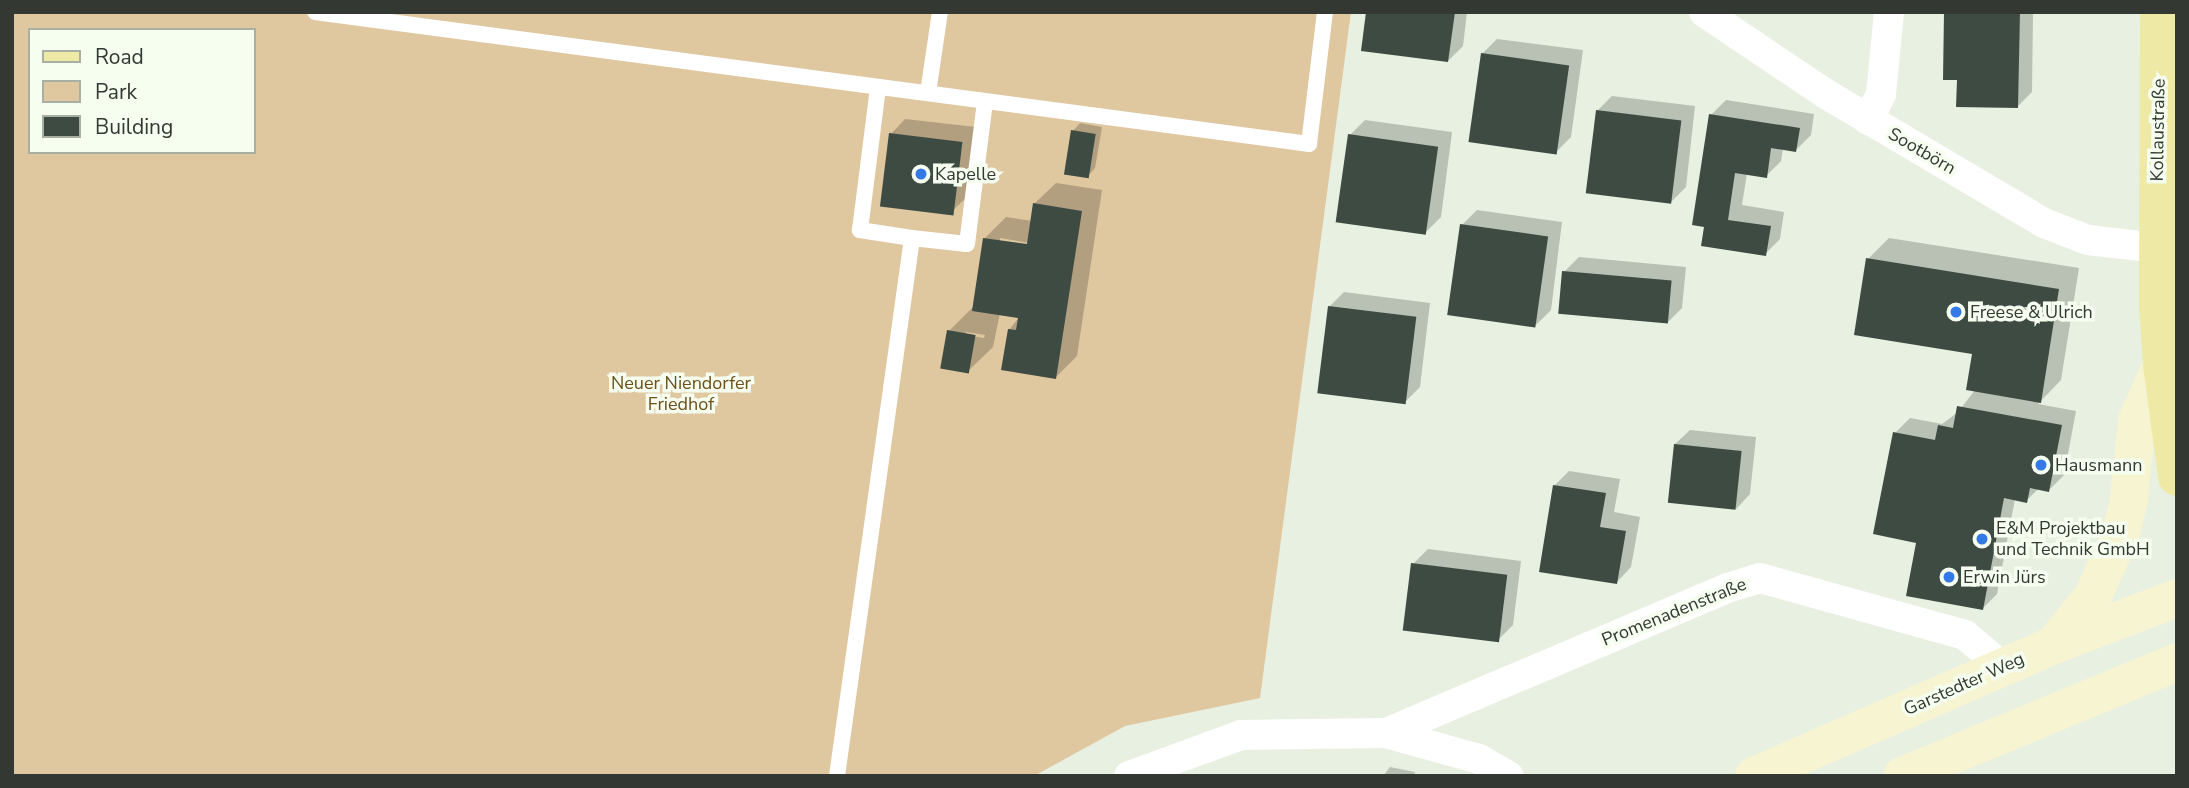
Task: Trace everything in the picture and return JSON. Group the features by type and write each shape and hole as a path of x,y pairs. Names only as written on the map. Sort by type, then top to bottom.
{"main road":[{"name":"Kollaustraße","path":"2159,12 2157,248 2162,364 2177,477"},
{"path":"2054,645 2093,596 2118,544 2129,500 2137,420 2162,364"},
{"name":"Garstedter Weg","path":"1754,776 2054,645 2177,598"},
{"path":"1902,776 2177,662"}],"street":[{"name":"Sootbörn","path":"1704,12 1868,120 2059,230 2088,240 2157,248"},
{"path":"1868,120 1881,94 1889,12"},
{"name":"Promenadenstraße","path":"1385,733 1727,588 1760,578 1965,635 2003,667"},
{"name":"Promenadenstraße","path":"1129,776 1241,735 1385,733 1479,759 1508,776"}],"lane":[{"path":"315,12 1309,144 1325,12"},
{"path":"928,93 940,12"},
{"path":"878,87 860,230 912,237 967,244 985,101"},
{"path":"838,776 912,237"}],"green space":[{"name":"Neuer Niendorfer Friedhof","path":"12,12 1351,12 1260,698 1125,726 1034,776 12,776"}],"building":[{"path":"1366,12 1455,12 1448,62 1361,51"},
{"path":"1944,12 2020,12 2018,108 1956,107 1957,80 1943,80"},
{"path":"1481,53 1569,65 1557,155 1468,142"},
{"path":"1596,110 1681,120 1671,204 1586,193"},
{"path":"1709,114 1800,128 1796,152 1771,148 1767,178 1735,173 1728,220 1771,226 1766,256 1701,246 1704,227 1692,225"},
{"path":"1071,130 1096,134 1089,178 1064,174"},
{"name":"Kapelle","path":"889,133 962,142 953,215 880,206"},
{"path":"1348,134 1438,147 1426,235 1336,222"},
{"path":"1033,203 1082,211 1056,379 1001,370 1008,329 1016,330 1018,318 972,311 983,238 1027,244"},
{"path":"1460,224 1548,236 1535,327 1447,315"},
{"name":"Freese & Ulrich","path":"1866,258 2059,289 2041,403 1966,390 1972,354 1854,335"},
{"path":"1562,271 1672,281 1668,323 1558,314"},
{"path":"1328,306 1416,317 1406,404 1317,393"},
{"path":"947,330 976,335 969,373 940,368"},
{"path":"1957,406 2062,425 2049,492 2030,488 2027,503 2004,498 1983,610 1906,596 1916,543 1873,534 1893,432 1935,440 1938,425 1953,428"},
{"path":"1674,444 1742,451 1735,510 1668,503"},
{"path":"1553,485 1606,493 1600,527 1626,531 1617,584 1539,572"},
{"path":"1411,563 1507,575 1499,642 1403,630"}],"place":[{"name":"Kapelle","path":"921,174"},
{"name":"Freese & Ulrich","path":"1956,312"},
{"name":"Hausmann","path":"2041,465"},
{"name":"E&M Projektbau und Technik GmbH","path":"1982,539"},
{"name":"Erwin Jürs","path":"1949,577"}]}
